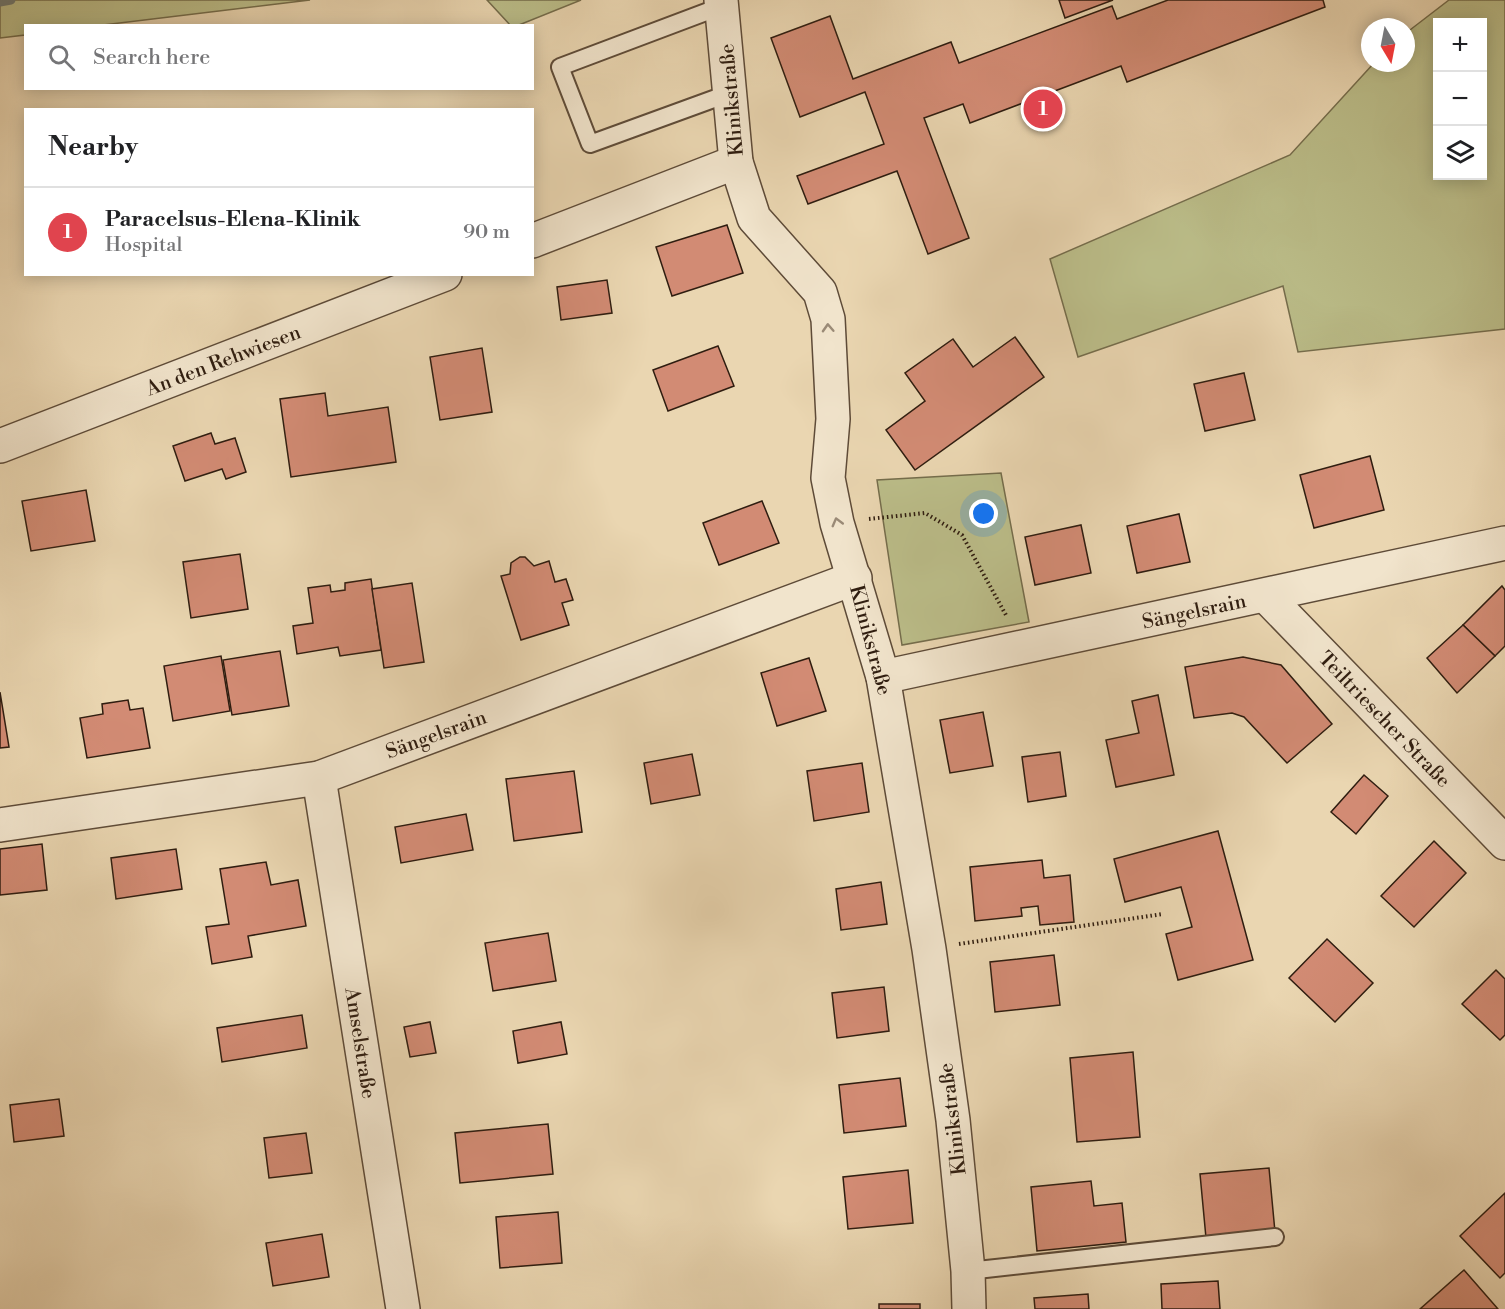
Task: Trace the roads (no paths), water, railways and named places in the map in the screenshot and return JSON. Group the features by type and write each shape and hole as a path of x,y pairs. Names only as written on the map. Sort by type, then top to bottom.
{"street":[{"name":"Klinikstraße","path":"722,3 735,162 754,218 820,292 828,319 833,419 828,478 837,523 883,677 929,949 953,1119 968,1271 969,1309"},
{"path":"534,240 735,162"},
{"name":"An den Rehwiesen","path":"0,446 440,276"},
{"name":"Sängelsrain","path":"883,677 1505,543"},
{"name":"Sängelsrain","path":"0,825 319,778 855,578"},
{"name":"Teiltriescher Straße","path":"1266,596 1505,843"},
{"name":"Amselstraße","path":"319,778 403,1309"}],"lane":[{"path":"722,3 560,68 590,144 730,93"},
{"path":"968,1271 1275,1238"}],"waterway":[{"path":"0,2 11,0"}],"place":[{"name":"Paracelsus-Elena-Klinik","path":"1043,109"}]}
